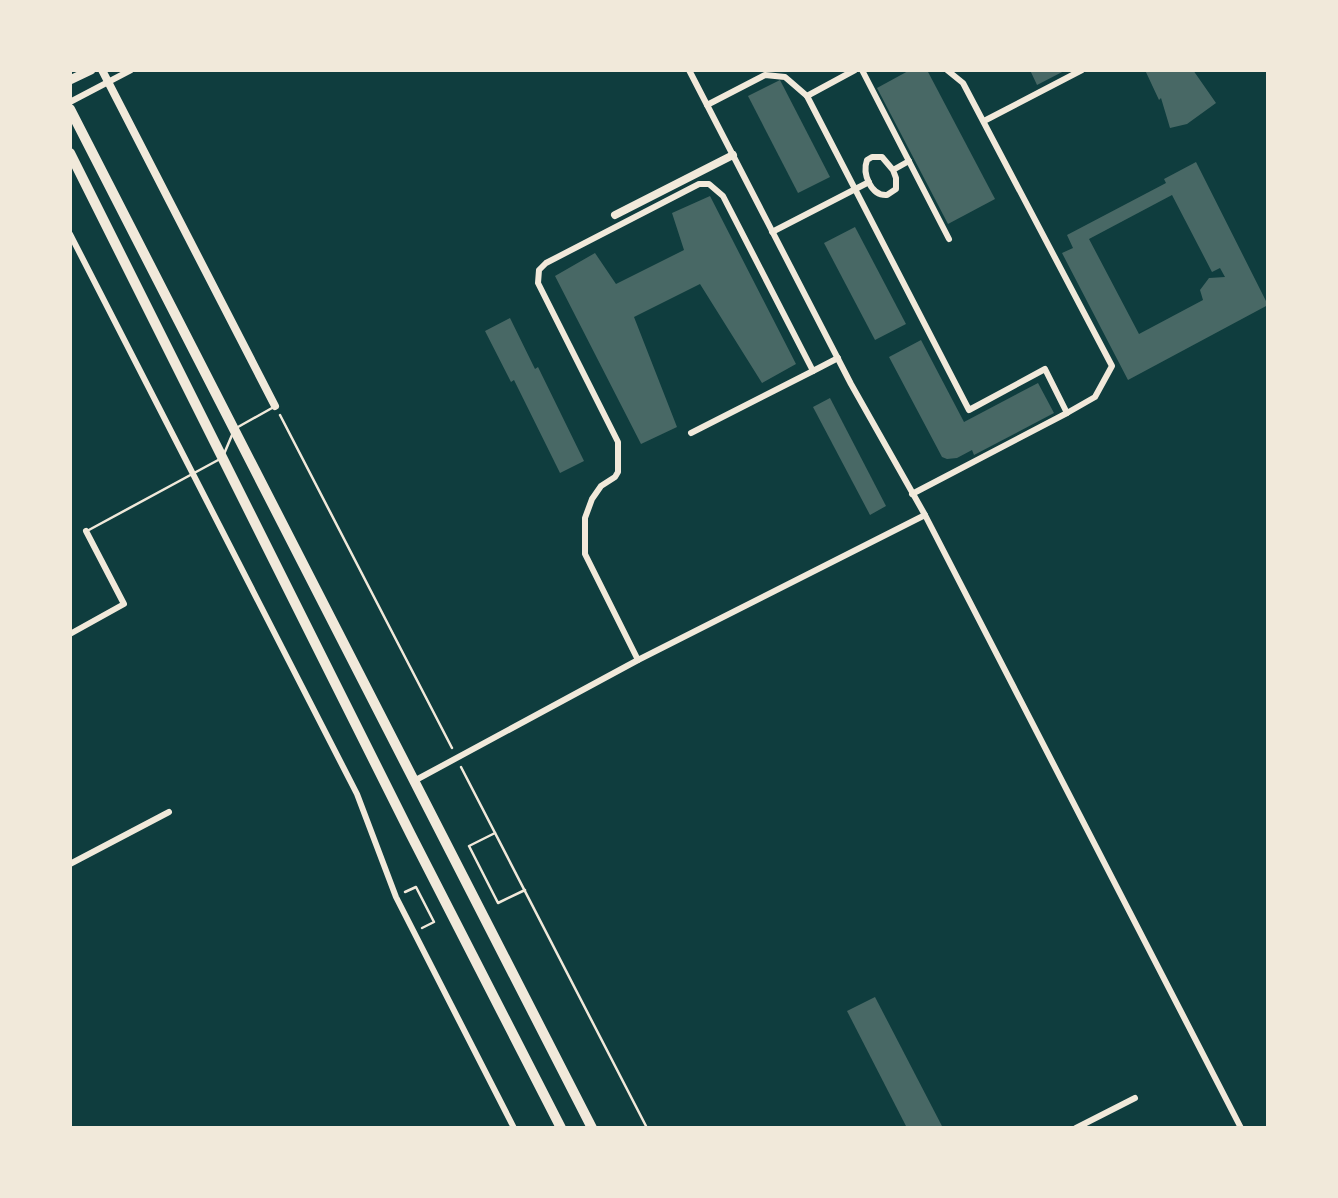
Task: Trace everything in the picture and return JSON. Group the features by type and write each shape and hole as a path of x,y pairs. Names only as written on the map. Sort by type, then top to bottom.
{"highway":[{"path":"70,108 592,1128"},
{"path":"70,153 561,1128"}],"main road":[{"path":"70,80 91,70"}],"street":[{"path":"102,70 275,406"},
{"path":"70,102 131,70"},
{"path":"689,70 838,358 925,515 1241,1128"},
{"path":"807,96 855,70"},
{"path":"862,70 949,239"},
{"path":"912,494 1095,397 1112,366 963,83 947,70"},
{"path":"984,121 1082,70"},
{"path":"707,105 765,75 785,77 807,96 968,410 1045,369 1068,413"},
{"path":"615,215 733,155"},
{"path":"872,157 886,159 893,170 897,185 885,196 876,193 869,182 865,166 867,160 872,157"},
{"path":"893,170 909,161"},
{"path":"772,232 869,182"},
{"path":"638,660 585,554 585,518 592,499 601,486 618,472 618,442 538,283 539,270 545,263 699,184 709,184 723,196 813,371"},
{"path":"70,234 357,794 396,897 514,1128"},
{"path":"691,433 838,358"},
{"path":"415,780 638,660 925,515"},
{"path":"70,634 124,604 86,531"},
{"path":"70,864 169,812"},
{"path":"1076,1128 1135,1098"}],"lane":[{"path":"86,531 222,458 235,429 275,406"}],"path":[{"path":"495,833 469,846 498,903 525,890"},
{"path":"396,897 415,887 433,922 414,932"}],"building":[{"path":"910,70 927,70 995,199 948,224 877,88"},
{"path":"1030,70 1066,70 1037,85"},
{"path":"1145,70 1193,70 1216,103 1187,124 1170,128 1161,98 1159,100"},
{"path":"780,80 830,177 798,193 748,96"},
{"path":"1196,162 1268,305 1128,380 1062,253 1073,248 1067,235 1166,183 1164,179","holes":["1172,195 1212,272 1220,268 1225,277 1209,278 1200,290 1203,300 1139,334 1089,239"]},
{"path":"710,196 796,364 762,383 700,284 634,317 677,427 641,444 555,276 595,253 616,284 684,250 672,213"},
{"path":"855,227 906,324 875,340 824,243"},
{"path":"510,318 535,369 538,367 584,461 560,473 514,380 511,382 485,331"},
{"path":"921,340 964,422 1038,383 1054,413 974,455 972,450 957,458 942,457 889,357"},
{"path":"830,398 886,506 870,515 813,407"},
{"path":"875,997 943,1128 907,1128 847,1011"}]}
